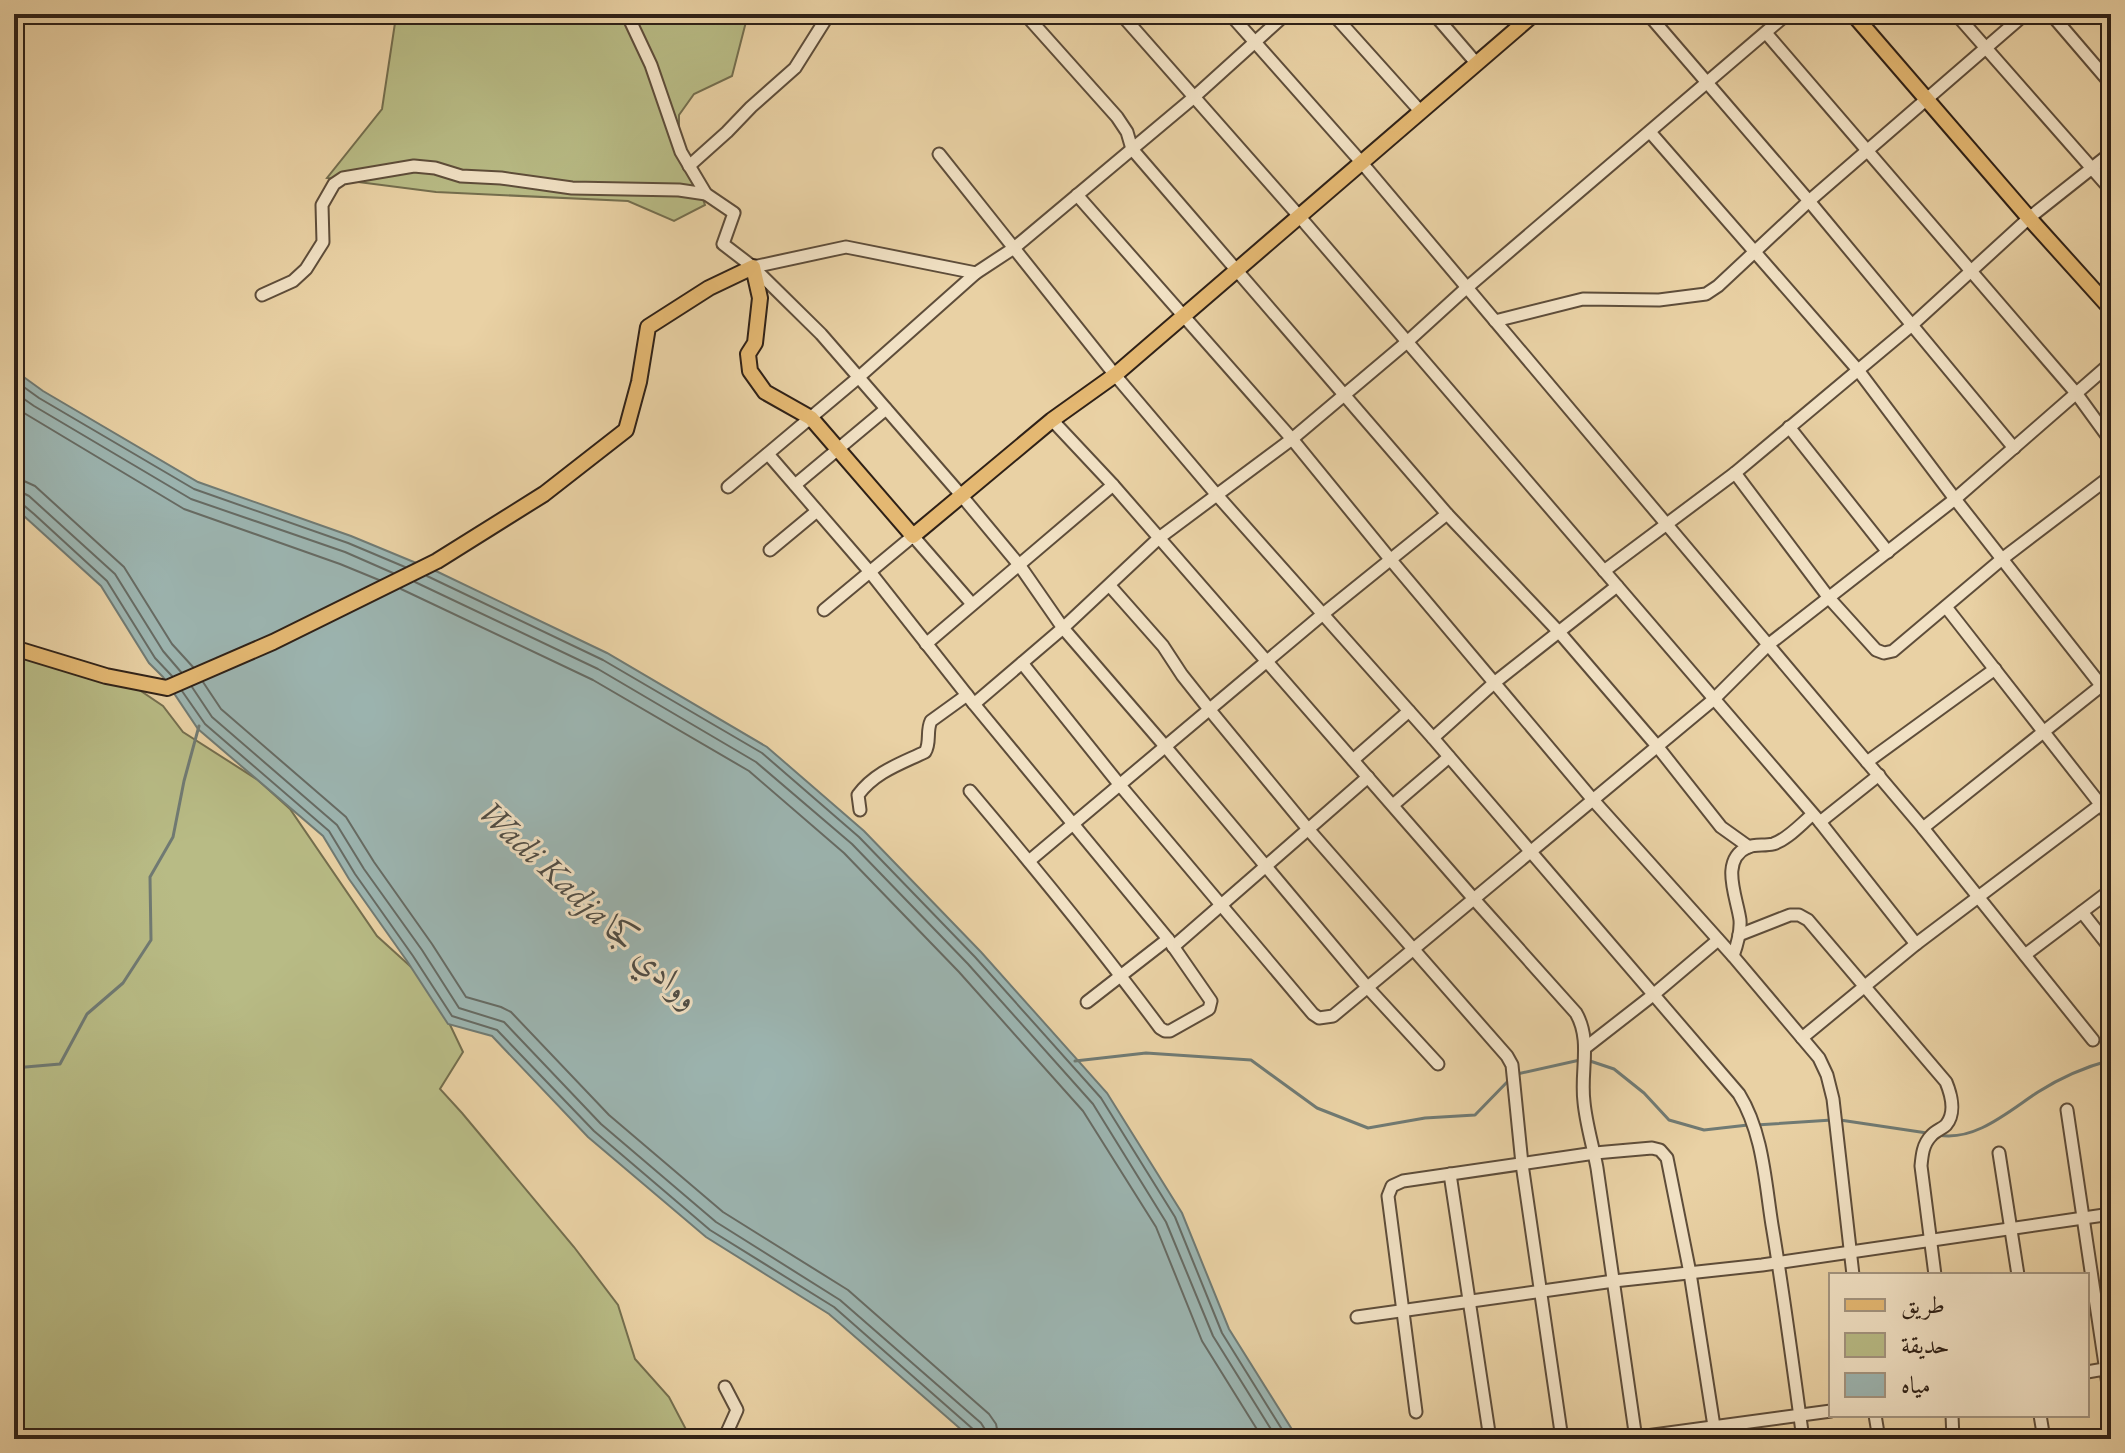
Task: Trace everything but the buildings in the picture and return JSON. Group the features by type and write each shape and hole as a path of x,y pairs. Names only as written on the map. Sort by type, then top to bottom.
{"main road":[{"path":"14,648 106,676 167,688 273,642 437,561 544,494 626,430 639,382 648,327 709,288 753,267 760,298 755,343 748,354 750,371 765,392 811,418 913,536 1052,420 1115,375 1534,14"},
{"path":"1853,14 2111,309"}],"street":[{"path":"627,14 651,65 681,152 706,194 734,213 723,244 753,267 821,334 859,377 1020,566 1063,628 1368,988 1438,1064"},
{"path":"689,166 795,68 829,14"},
{"path":"1121,14 1617,586 1816,819 1916,944"},
{"path":"1230,14 1362,163 1879,775 2093,1040"},
{"path":"728,487 976,273 1014,248 1193,98 1286,14"},
{"path":"1333,14 1421,112"},
{"path":"1434,14 1477,64"},
{"path":"1648,14 1809,201 2014,448"},
{"path":"860,810 858,795 866,785 886,770 925,752 931,721 970,700 1022,663 1110,586 1159,538 1292,439 1787,14"},
{"path":"1956,14 2111,190"},
{"path":"1495,321 1583,299 1659,300 1706,294 2025,14"},
{"path":"2051,14 2111,84"},
{"path":"1034,17 1117,117 1127,132 1132,149 1235,270 1447,514 1559,632 1657,746 1721,827 1749,847"},
{"path":"1766,33 2076,393 2111,444"},
{"path":"1650,132 1858,370 2002,559 2106,682 2111,698"},
{"path":"1604,571 1735,473 1912,325 2029,218 2111,153"},
{"path":"939,154 1115,375 1216,494 1433,738 1739,1094 1750,1111 1760,1147 1803,1439"},
{"path":"262,295 293,281 306,269 323,242 322,205 334,184 343,178 426,166 461,176 572,188 679,190 706,194"},
{"path":"1077,195 1292,439 1593,800 1733,956 1819,1058 1833,1099 1853,1273"},
{"path":"753,267 846,247 976,273"},
{"path":"1022,663 1119,784 1313,1014 1319,1018 1333,1016 1713,700 1768,645 1955,499 2111,363"},
{"path":"795,485 886,409"},
{"path":"1052,420 1113,485 1576,1013 1583,1025 1584,1103 1595,1153 1614,1281 1632,1438 1715,1433 1829,1411"},
{"path":"1789,427 1888,552"},
{"path":"768,454 870,572 970,700 1170,943 1211,1001 1209,1009 1170,1031 1160,1028 1122,976 970,791"},
{"path":"1735,473 1829,598 1876,650 1884,653 1893,651 2002,559 2111,476"},
{"path":"926,644 1113,485"},
{"path":"770,550 817,511"},
{"path":"1029,861 1164,745 1447,514"},
{"path":"824,610 913,536 972,604"},
{"path":"1110,586 1163,646 1182,675 1308,829 1415,949 1512,1065 1522,1164 1562,1439"},
{"path":"1433,738 1494,683 1617,586"},
{"path":"1946,607 2111,818"},
{"path":"1867,762 1995,669"},
{"path":"1923,828 2106,682"},
{"path":"1353,760 1409,711"},
{"path":"1393,805 1449,757"},
{"path":"1733,956 1740,923 1731,870 1734,858 1749,847 1774,844 1879,775"},
{"path":"1087,1002 1221,905 1368,777"},
{"path":"1802,1038 1916,944 2100,805"},
{"path":"2025,955 2111,890"},
{"path":"2082,912 2111,949"},
{"path":"1739,935 1790,915 1799,915 1808,920 1946,1082 1951,1097 1951,1116 1946,1126 1932,1134 1923,1148 1921,1166 1935,1273"},
{"path":"1585,1048 1718,940"},
{"path":"2067,1110 2108,1368 2111,1405"},
{"path":"1416,1412 1388,1196 1392,1186 1403,1181 1450,1174 1652,1148 1660,1150 1667,1158 1690,1273 1715,1433"},
{"path":"1999,1153 2018,1273"},
{"path":"1450,1174 1490,1439"},
{"path":"1357,1317 1614,1281 1778,1263 2111,1214"},
{"path":"724,1439 737,1410 725,1387"},
{"path":"1875,1417 1879,1439"},
{"path":"1952,1417 1953,1439"},
{"path":"2040,1417 2044,1439"}],"green space":[{"path":"393,14 748,14 732,76 694,94 679,115 679,129 705,205 674,221 628,201 436,192 327,178 382,109 395,23"},
{"path":"14,648 126,681 163,706 183,732 258,780 290,809 377,936 431,985 463,1052 440,1089 574,1247 618,1305 635,1359 669,1397 691,1439 14,1439"}],"water":[{"name":"Wadi Kadja ووادي كجا","path":"14,370 43,391 198,482 351,536 438,572 607,653 767,747 864,831 981,952 1107,1093 1182,1213 1229,1329 1298,1439 972,1439 829,1314 706,1237 588,1137 492,1036 448,1024 323,836 198,729 163,677 149,663 101,586 14,507"}],"waterway":[{"path":"14,1068 60,1064 87,1014 123,983 151,940 150,877 173,837 199,726"},
{"path":"2107,1030 2111,1026"},
{"path":"1075,1061 1146,1053 1251,1060 1317,1108 1368,1128 1425,1118 1475,1115 1511,1078"},
{"path":"1517,1074 1580,1060"},
{"path":"1587,1060 1614,1069 1644,1093 1669,1120 1704,1130 1748,1125"},
{"path":"1938,1135 1952,1136 1978,1129 2055,1082 2111,1060"},
{"path":"1756,1125 1832,1120"},
{"path":"1840,1120 1927,1133"}]}
